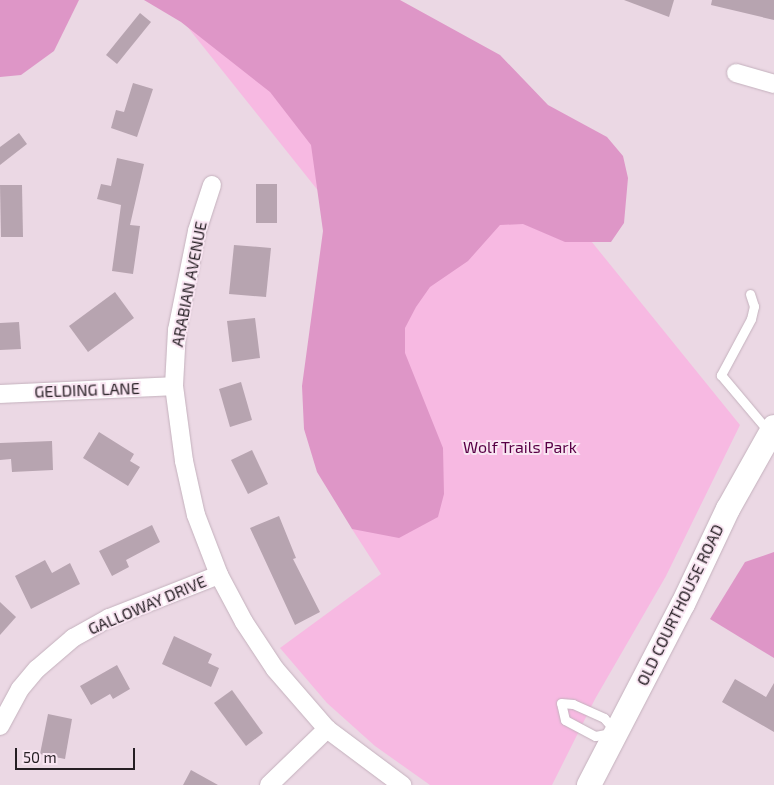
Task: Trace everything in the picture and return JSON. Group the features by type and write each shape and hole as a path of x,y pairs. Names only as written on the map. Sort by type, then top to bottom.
{"street":[{"path":"736,73 774,84"},
{"name":"ARABIAN AVENUE","path":"212,185 197,231 178,330 174,386 184,461 196,515 219,575 275,669 327,729 402,785"},
{"name":"GELDING LANE","path":"0,394 174,386"},
{"name":"OLD COURTHOUSE ROAD","path":"589,785 683,604 728,508 772,431"},
{"name":"GALLOWAY DRIVE","path":"0,726 20,689 37,668 73,638 109,618 219,575"},
{"path":"269,785 327,729"}],"lane":[{"path":"750,294 754,306 751,319 721,375 772,431"},
{"path":"561,703 574,704 604,718 616,732 595,736 565,720 561,703"}],"green space":[{"name":"Wolf Trails Park","path":"166,0 396,0 740,425 666,576 595,699 552,785 430,785 375,746 327,703 280,648 381,574 352,529 355,237"}],"shaded area":[{"path":"0,0 79,0 54,51 21,75 0,77"},
{"path":"144,0 400,0 500,55 548,105 607,137 623,156 628,178 624,223 611,242 565,242 523,224 500,225 468,261 430,287 416,307 405,328 405,353 443,448 444,494 438,517 399,538 352,529 317,472 304,429 302,386 323,231 311,145 270,92 181,22"},
{"path":"774,552 774,658 710,619 745,562"}],"building":[{"path":"624,0 674,0 669,17"},
{"path":"712,0 774,0 774,20 711,5"},
{"path":"140,13 151,22 117,64 106,55"},
{"path":"133,83 153,89 137,137 111,128 116,110 124,112"},
{"path":"19,133 27,144 0,165 0,147"},
{"path":"117,158 144,164 130,225 140,226 133,274 112,271 121,205 97,199 101,184 111,186"},
{"path":"256,184 277,184 277,223 256,223"},
{"path":"0,185 22,185 23,237 1,237"},
{"path":"234,245 271,248 266,297 229,294"},
{"path":"115,292 134,318 88,352 69,326"},
{"path":"255,318 260,358 232,362 227,321"},
{"path":"19,322 21,349 0,350 0,323"},
{"path":"241,382 252,420 230,427 219,389"},
{"path":"99,432 134,454 130,461 140,467 128,486 83,458"},
{"path":"52,441 53,470 12,472 11,459 0,460 0,443"},
{"path":"252,450 268,484 248,494 231,460"},
{"path":"279,516 296,558 293,559 320,612 295,625 250,528"},
{"path":"152,525 160,542 126,560 129,567 112,576 99,551"},
{"path":"45,560 52,573 70,563 80,584 31,609 15,576"},
{"path":"0,602 16,617 0,635"},
{"path":"174,636 212,654 208,663 219,668 211,687 162,664"},
{"path":"117,665 130,689 113,699 110,694 91,705 80,686"},
{"path":"735,679 766,697 774,683 774,732 722,702"},
{"path":"232,690 263,733 246,746 214,703"},
{"path":"48,714 72,719 65,759 40,754"},
{"path":"191,770 218,785 183,785"}]}
